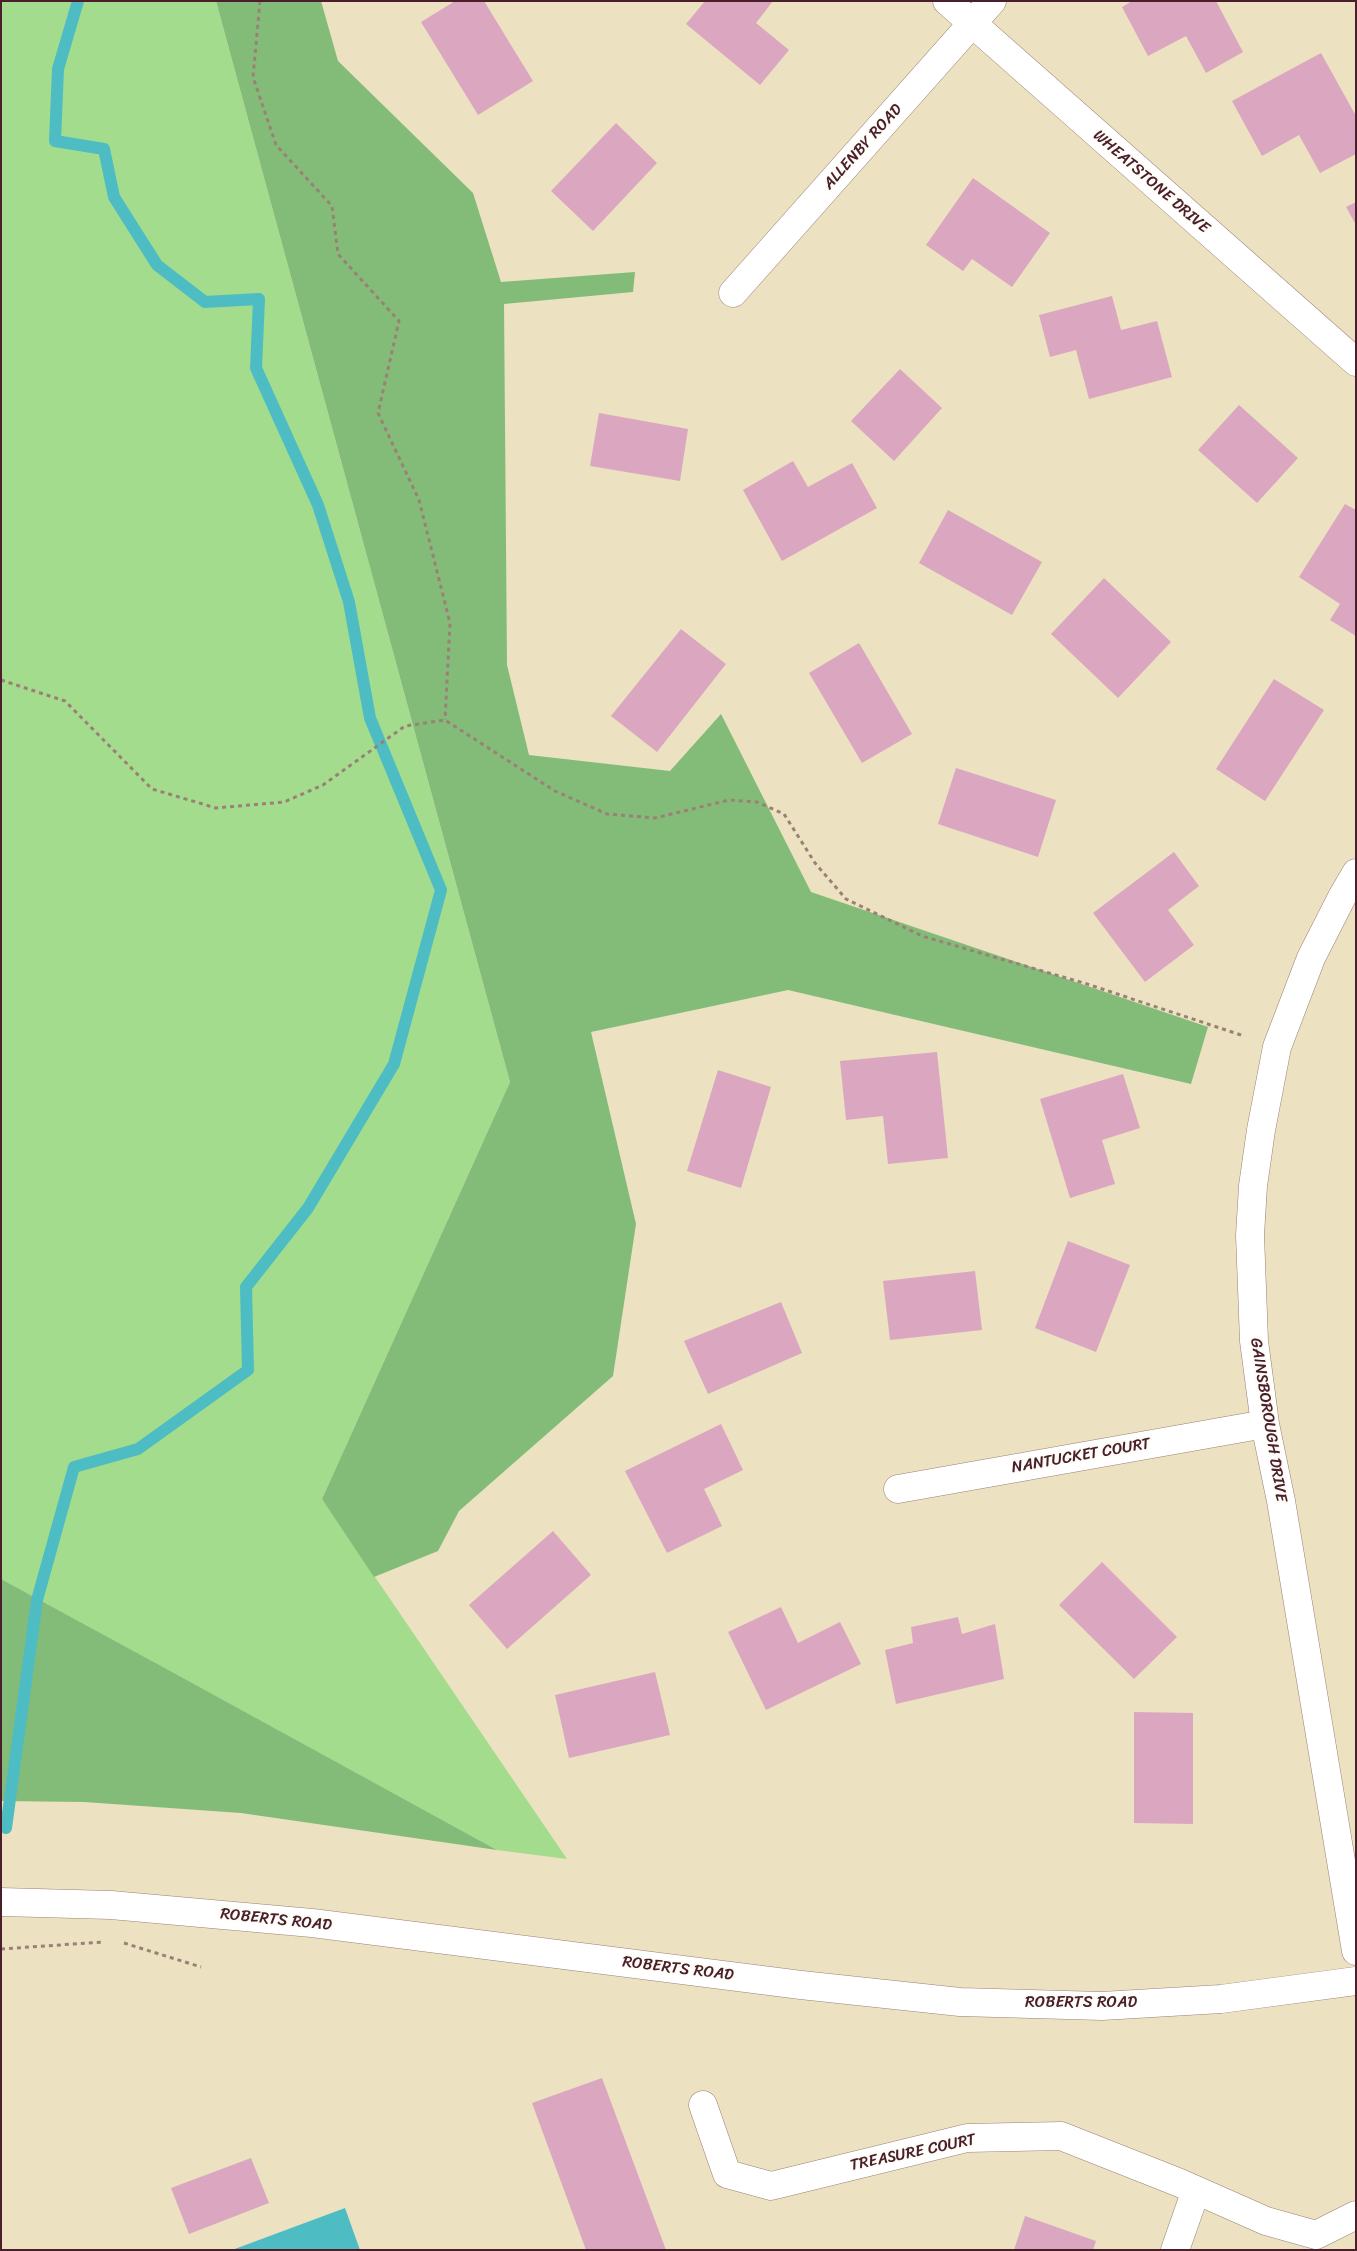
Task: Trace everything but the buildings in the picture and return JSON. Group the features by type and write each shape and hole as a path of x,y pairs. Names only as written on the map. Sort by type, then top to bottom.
{"street":[{"name":"WHEATSTONE DRIVE","path":"947,1 1356,362"},
{"name":"ALLENBY ROAD","path":"733,293 992,1"},
{"name":"GAINSBOROUGH DRIVE","path":"1356,873 1311,958 1277,1047 1259,1139 1253,1186 1250,1235 1254,1341 1265,1424 1281,1501 1356,1951"},
{"name":"NANTUCKET COURT","path":"898,1488 1265,1424"},
{"name":"ROBERTS ROAD","path":"1,1902 111,1905 312,1923 791,1984 960,2002 1102,2006 1220,2000 1356,1981"},
{"name":"TREASURE COURT","path":"703,2105 727,2174 771,2186 967,2138 1061,2136 1196,2190 1314,2242 1356,2215"},
{"path":"1175,2250 1196,2190"}],"path":[{"path":"260,1 253,77 276,144 332,206 338,254 399,321 378,413 419,500 450,623 446,720"},
{"path":"1,680 65,701 152,789 216,808 284,802 324,785 405,726 446,720 555,792 607,814 656,818 730,800 757,802 784,814 815,863 846,899 922,936 1088,984 1277,1047"},
{"path":"117,1941 201,1967"},
{"path":"1,1949 107,1942"}],"green space":[{"path":"1,1 216,1 510,1082 322,1499 567,1859 497,1850 1,1579"},
{"path":"216,1 321,1 338,61 473,193 501,282 635,272 633,292 504,304 507,665 529,755 670,771 721,714 811,892 1208,1027 1191,1084 788,990 591,1032 636,1224 613,1376 459,1511 438,1551 374,1577 322,1499 510,1082"},
{"path":"1,1579 497,1850 241,1813 84,1802 1,1801"}],"water":[{"path":"345,2208 360,2250 232,2250"}],"waterway":[{"path":"6,1828 37,1600 74,1467 138,1449 248,1370 246,1287 308,1208 394,1064 441,890 370,718 349,602 318,505 256,368 259,299 205,302 157,265 114,197 104,149 55,141 58,69 78,1"}]}
